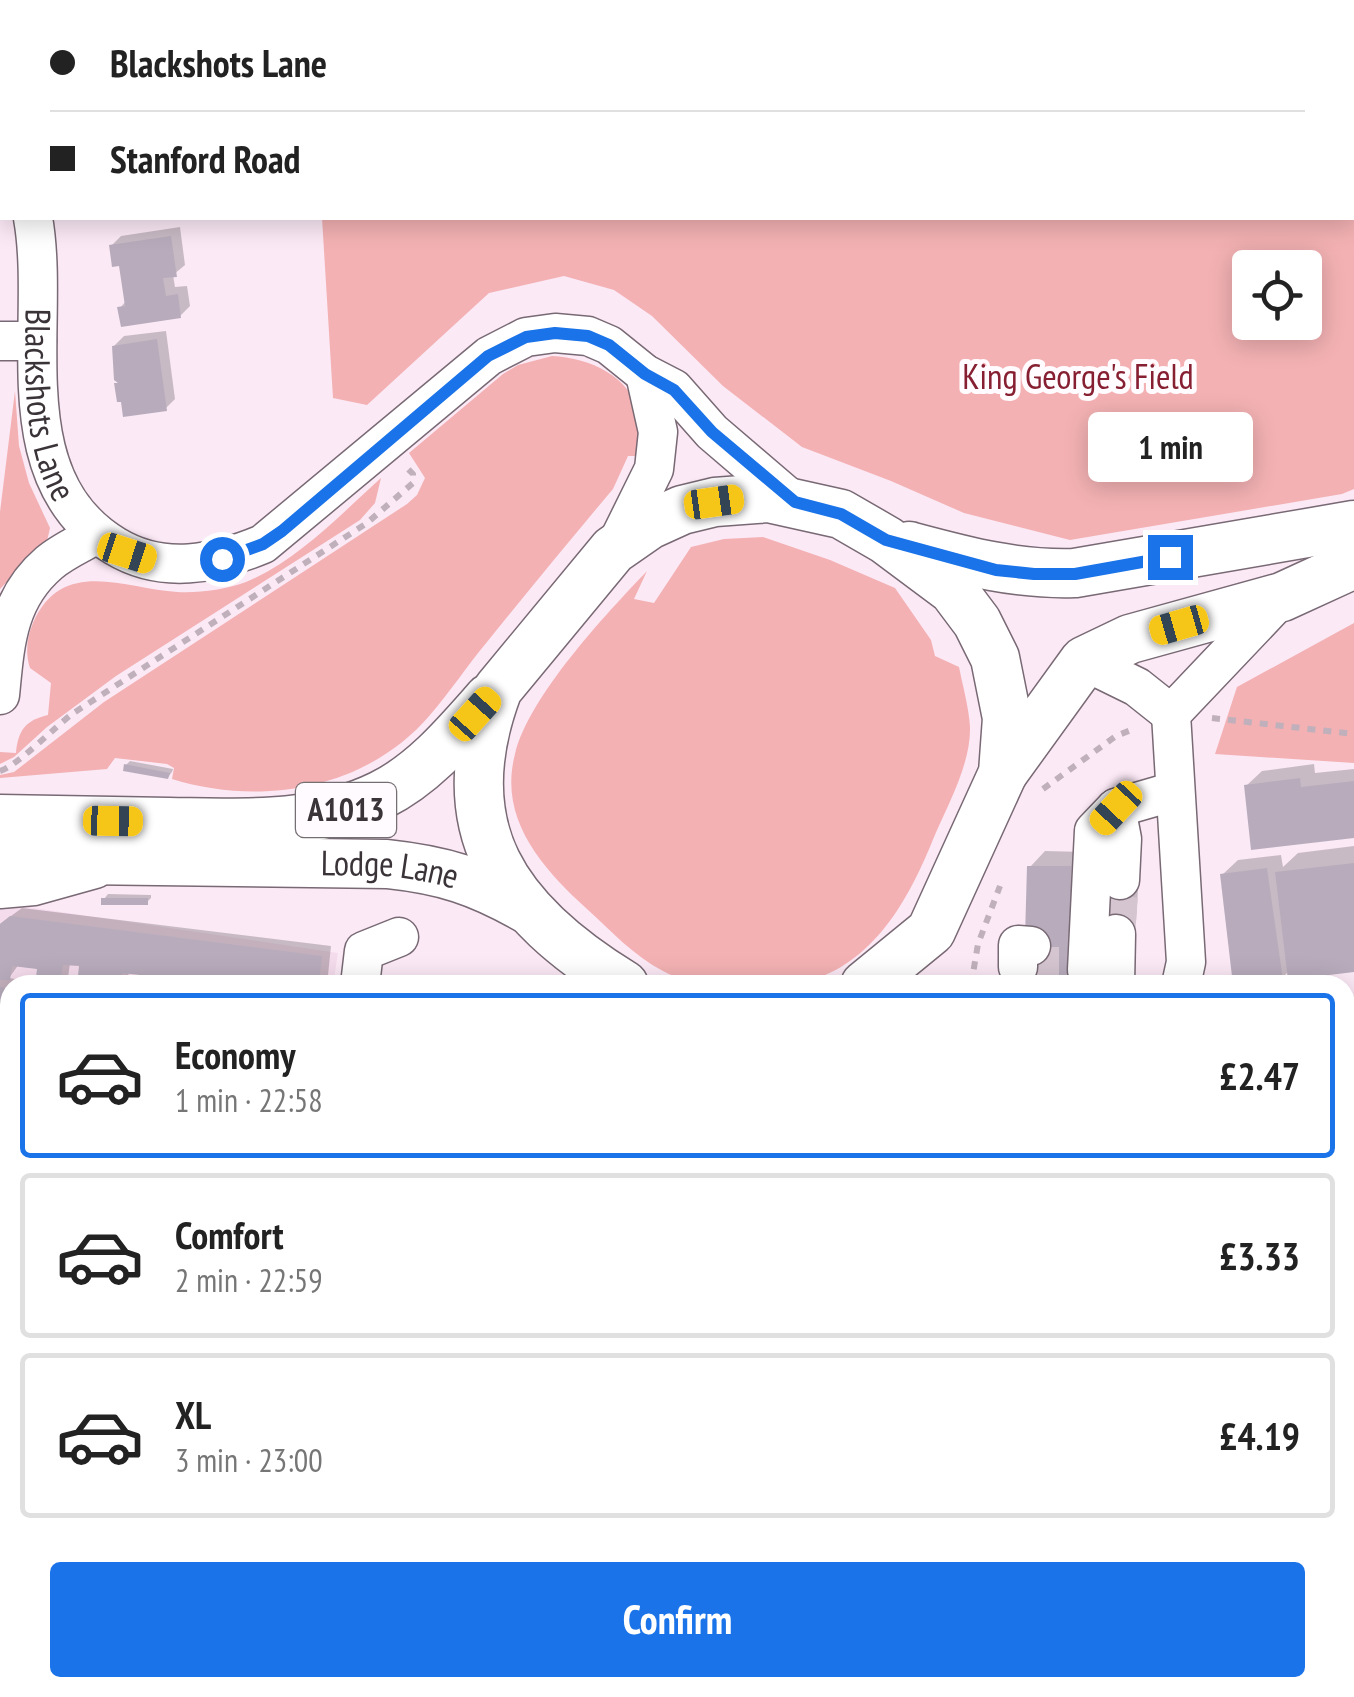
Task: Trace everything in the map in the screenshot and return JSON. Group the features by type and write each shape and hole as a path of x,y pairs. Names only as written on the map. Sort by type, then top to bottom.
{"main road":[{"name":"A1013","path":"601,975 530,910 489,851 478,808 476,777 498,689 613,550 649,525 682,510 742,498 795,502 841,514 886,540 953,590 987,640 1003,688 1018,784"},
{"name":"A1013","path":"886,540 996,570 1075,574 1354,525"},
{"name":"A1013","path":"877,975 931,931 1018,784 1084,661 1130,639 1282,597 1354,564"},
{"name":"Lodge Lane","path":"0,819 258,824 337,813 384,794 424,765 498,689"},
{"name":"Lodge Lane","path":"0,859 409,867 484,885 530,910"},
{"path":"928,975 931,931"}],"street":[{"name":"Blackshots Lane","path":"33,220 18,341 39,405 50,464 72,505 98,534 127,553 154,562 179,564 222,559 263,544 488,356 526,337 555,333 588,336 609,345 645,374 674,390 712,432 795,502"},
{"path":"613,550 654,469 658,432 645,374"},
{"path":"0,695 4,624 50,563 98,534"},
{"path":"1170,714 1282,597"},
{"path":"1084,661 1137,687 1170,714 1186,962 1183,975"},
{"path":"1074,957 1094,831 1116,808 1175,791"},
{"path":"1116,808 1122,839 1120,880"},
{"path":"0,889 34,886 131,860"},
{"path":"361,975 364,950 398,936"}],"path":[{"path":"0,771 12,768 28,749 72,714 367,523 413,483 413,474 401,460"},
{"path":"1018,784 1170,714 1354,734"},
{"path":"973,975 978,944 1006,870"}],"shaded area":[{"path":"0,903 338,953 335,975 0,975"}],"green space":[{"name":"King George's Field","path":"322,220 1354,220 1354,489 1342,494 1070,540 964,513 802,447 723,386 652,316 614,290 564,276 489,293 367,405 333,398"},
{"path":"552,356 594,365 627,390 639,416 641,456 628,456 613,489 430,715 405,740 344,775 277,791 206,787 172,779 174,768 167,764 115,758 107,769 0,778 14,772 104,702 407,504 417,495 425,478 409,453 503,374 518,365"},
{"path":"15,391 19,446 29,483 50,528 47,541 0,589 0,512"},
{"path":"381,478 375,503 360,520 116,676 14,757 0,764 0,752 16,753 24,727 48,715 51,683 30,668 27,645 45,602 61,589 97,581 194,592 246,582 300,550"},
{"path":"763,537 895,588 931,640 935,656 959,667 970,727 957,786 922,866 897,911 865,949 825,975 671,975 652,965 554,877 528,840 513,800 511,778 523,731 552,682 591,633 647,571 634,599 654,603 691,547 724,539"},
{"path":"1354,623 1354,763 1215,754 1237,687"}],"building":[{"path":"171,236 177,277 163,278 166,296 178,294 181,318 121,327 117,307 125,306 119,266 112,267 109,245"},
{"path":"157,339 167,411 123,417 114,383 118,383 114,380 112,346"},
{"path":"124,764 170,773 168,779 123,771"},
{"path":"1300,778 1301,787 1354,781 1354,838 1251,850 1244,785"},
{"path":"1354,863 1354,972 1287,975 1275,872"},
{"path":"1027,866 1071,866 1067,969 1101,971 1101,975 1004,975 1004,967 1025,937"},
{"path":"1267,868 1282,975 1232,975 1220,874"},
{"path":"1106,880 1130,881 1127,935 1103,934"},
{"path":"101,898 148,898 148,905 101,905"},
{"path":"10,916 322,956 320,975 78,975 79,966 63,965 62,975 36,975 37,969 12,966 11,975 0,975 0,924"}],"tunnel":[{"path":"1116,934 1120,880"},
{"path":"1040,946 1040,975"}],"route":[{"path":"222,559 263,544 282,531 488,356 526,337 555,333 588,336 609,345 645,374 674,390 712,432 795,502 841,514 886,540 996,570 1034,574 1075,574 1170,557"}]}
